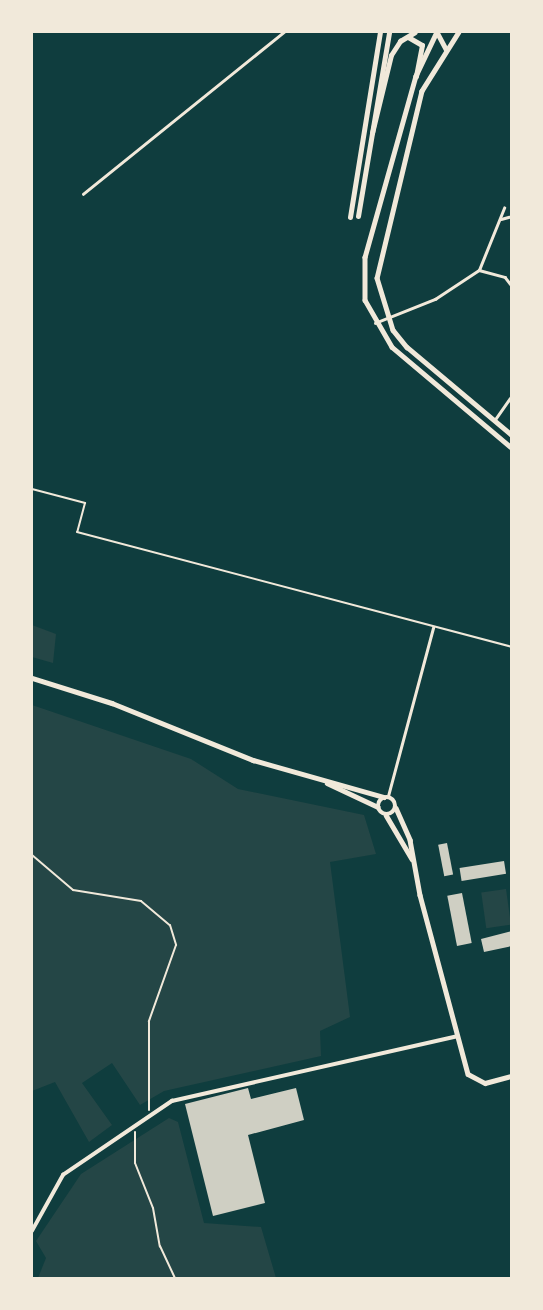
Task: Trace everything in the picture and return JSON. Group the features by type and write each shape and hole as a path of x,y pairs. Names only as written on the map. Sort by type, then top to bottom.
{"highway":[{"path":"350,217 380,32"},
{"path":"358,216 365,153 389,32"},
{"path":"365,153 391,55 404,37 415,32"},
{"path":"404,37 413,37 422,45 416,76"}],"main road":[{"path":"437,32 446,49"},
{"path":"437,32 416,76 365,257 365,300 375,323 392,347 512,448"},
{"path":"459,32 422,91 378,261 377,278 389,319 407,347 512,435"},
{"path":"32,678 113,703 253,760 395,800 410,840 412,859 468,1074 475,1081 485,1083 512,1076"},
{"path":"324,780 377,807 386,815 412,859"},
{"path":"377,807 386,797"},
{"path":"386,815 396,808"}],"street":[{"path":"83,194 284,32"},
{"path":"375,323 436,299 479,270 504,208"},
{"path":"500,220 512,216"},
{"path":"479,270 505,277 512,286"},
{"path":"494,421 512,395"},
{"path":"386,797 433,628"},
{"path":"32,1231 63,1175 172,1101 457,1035"}],"lane":[{"path":"32,489 85,503 77,532 512,647"}],"path":[{"path":"32,856 73,890 141,901 170,925 176,945 151,1009 148,1028 150,1108 134,1134 137,1140 135,1163 153,1208 160,1246 175,1279"}],"shaded area":[{"path":"32,625 56,634 53,663 32,657"},
{"path":"32,705 191,759 238,789 364,815 376,854 330,862 350,1017 320,1031 321,1056 164,1091 140,1105 112,1063 82,1083 112,1125 89,1142 55,1082 32,1091"},
{"path":"506,889 511,925 486,928 481,892"},
{"path":"169,1118 178,1122 204,1223 261,1227 276,1278 38,1278 46,1258 36,1241 81,1174"}],"building":[{"path":"447,843 453,874 444,876 438,845"},
{"path":"504,861 506,874 462,881 460,868"},
{"path":"462,893 472,943 457,946 447,896"},
{"path":"512,931 512,946 484,952 481,939"},
{"path":"248,1088 251,1099 296,1088 304,1120 248,1135 265,1203 213,1216 185,1104"}]}
